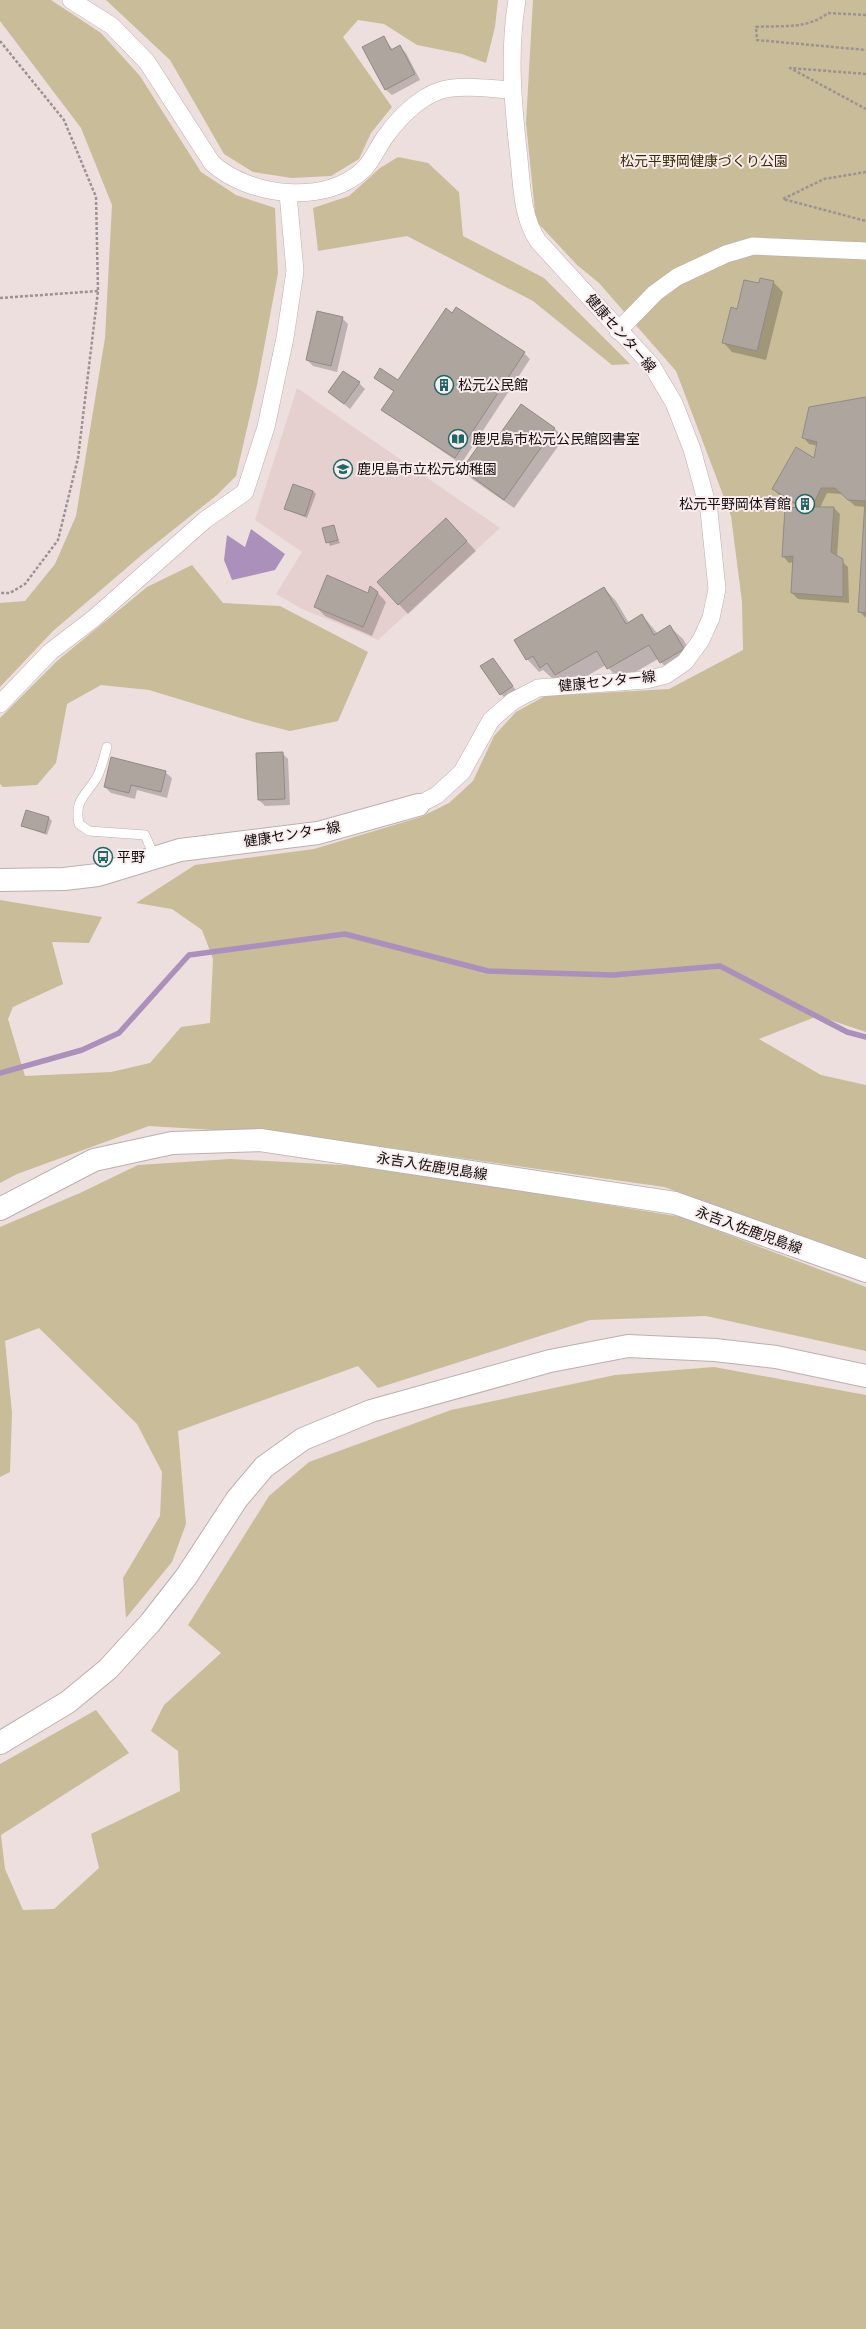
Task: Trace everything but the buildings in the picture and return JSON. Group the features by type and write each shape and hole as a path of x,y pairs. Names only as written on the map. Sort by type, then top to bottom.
{"street":[{"path":"71,0 112,26 147,62 212,163 224,174 242,182 288,194 328,188 346,183 365,167 385,136 411,108 439,91 459,88 512,90"},
{"name":"健康センター線","path":"0,880 64,879 98,876 154,856 218,844 318,833 418,805 437,795 462,772 491,720 513,701 538,688 646,680 666,675 685,662 701,640 712,618 717,589 709,519 692,449 674,402 652,366 618,331 538,241 529,228 523,200 512,90 512,32 517,0"},
{"path":"0,704 50,652 93,619 205,520 244,492 266,427 288,316 294,271 288,194"},
{"path":"618,331 655,294 677,277 726,254 753,246 866,251"},
{"name":"永吉入佐鹿児島線","path":"0,1209 94,1160 172,1143 260,1140 675,1203 866,1271"},
{"path":"0,1743 68,1702 108,1669 150,1623 186,1577 237,1499 264,1467 303,1439 372,1411 550,1361 628,1346 715,1350 776,1357 866,1376"}],"lane":[{"path":"107,747 98,776 80,799 77,813 79,824 90,831 145,835 154,856"}],"path":[{"path":"866,15 828,13 818,21 797,27 756,27 757,40 866,50"},
{"path":"0,41 64,120 96,197 98,291 78,458 58,540 25,584 10,593 0,593"},
{"path":"866,74 790,68 866,109"},
{"path":"866,172 824,178 783,200 866,221"},
{"path":"0,298 98,291"}],"shaded area":[{"name":"鹿児島市立松元幼稚園","path":"297,388 500,528 378,640 302,609 276,594 302,552 255,520"},
{"path":"251,529 285,554 275,570 232,580 224,560 227,535 245,547"}],"green space":[{"path":"0,0 51,0 101,33 140,76 201,172 236,195 275,208 278,273 257,385 236,476 217,495 144,553 53,631 0,687 0,603 25,601 55,564 76,516 105,338 112,205 81,128 0,21"},
{"path":"106,0 498,0 495,27 486,63 462,54 417,45 384,24 358,20 343,37 392,107 371,133 359,159 331,176 292,178 253,172 224,154 170,60"},
{"name":"松元平野岡健康づくり公園","path":"533,0 866,0 866,1032 818,1016 759,1039 821,1075 866,1085 866,1259 664,1187 300,1135 149,1126 17,1174 0,1183 0,900 102,917 89,943 52,942 63,984 13,1007 8,1019 25,1076 111,1072 150,1063 181,1027 210,1023 213,959 202,930 172,909 136,903 195,865 314,849 421,817 449,803 473,781 494,736 516,712 545,696 669,689 743,650 742,602 731,516 676,371 599,283 577,265 536,221 526,123"},
{"path":"398,157 428,163 459,192 463,236 544,278 630,364 612,365 533,301 407,236 318,251 313,208 349,196 380,168"},
{"path":"192,565 223,603 280,606 368,652 338,721 290,731 254,722 149,690 101,685 67,704 56,763 37,785 3,787 0,784 0,718 57,661 147,587"},
{"path":"230,1159 378,1167 681,1217 866,1287 866,1351 706,1316 590,1320 378,1388 358,1366 178,1431 186,1524 172,1562 126,1618 123,1578 160,1516 162,1472 137,1424 39,1328 5,1341 12,1413 10,1472 0,1477 0,1227 80,1193 138,1165"},
{"path":"714,1367 866,1395 866,2329 0,2329 0,1764 96,1710 129,1753 1,1835 5,1869 23,1910 54,1909 99,1868 91,1834 180,1791 178,1751 151,1731 164,1705 221,1653 188,1625 269,1496 309,1462 451,1410 615,1375"}],"waterway":[{"path":"0,1073 82,1050 119,1033 189,955 345,934 488,971 613,975 720,966 847,1032 866,1037"}],"place":[{"name":"松元公民館","path":"444,385"},
{"name":"鹿児島市松元公民館図書室","path":"458,439"},
{"name":"鹿児島市立松元幼稚園","path":"343,469"},
{"name":"松元平野岡体育館","path":"805,504"},
{"name":"平野","path":"103,857"}]}
